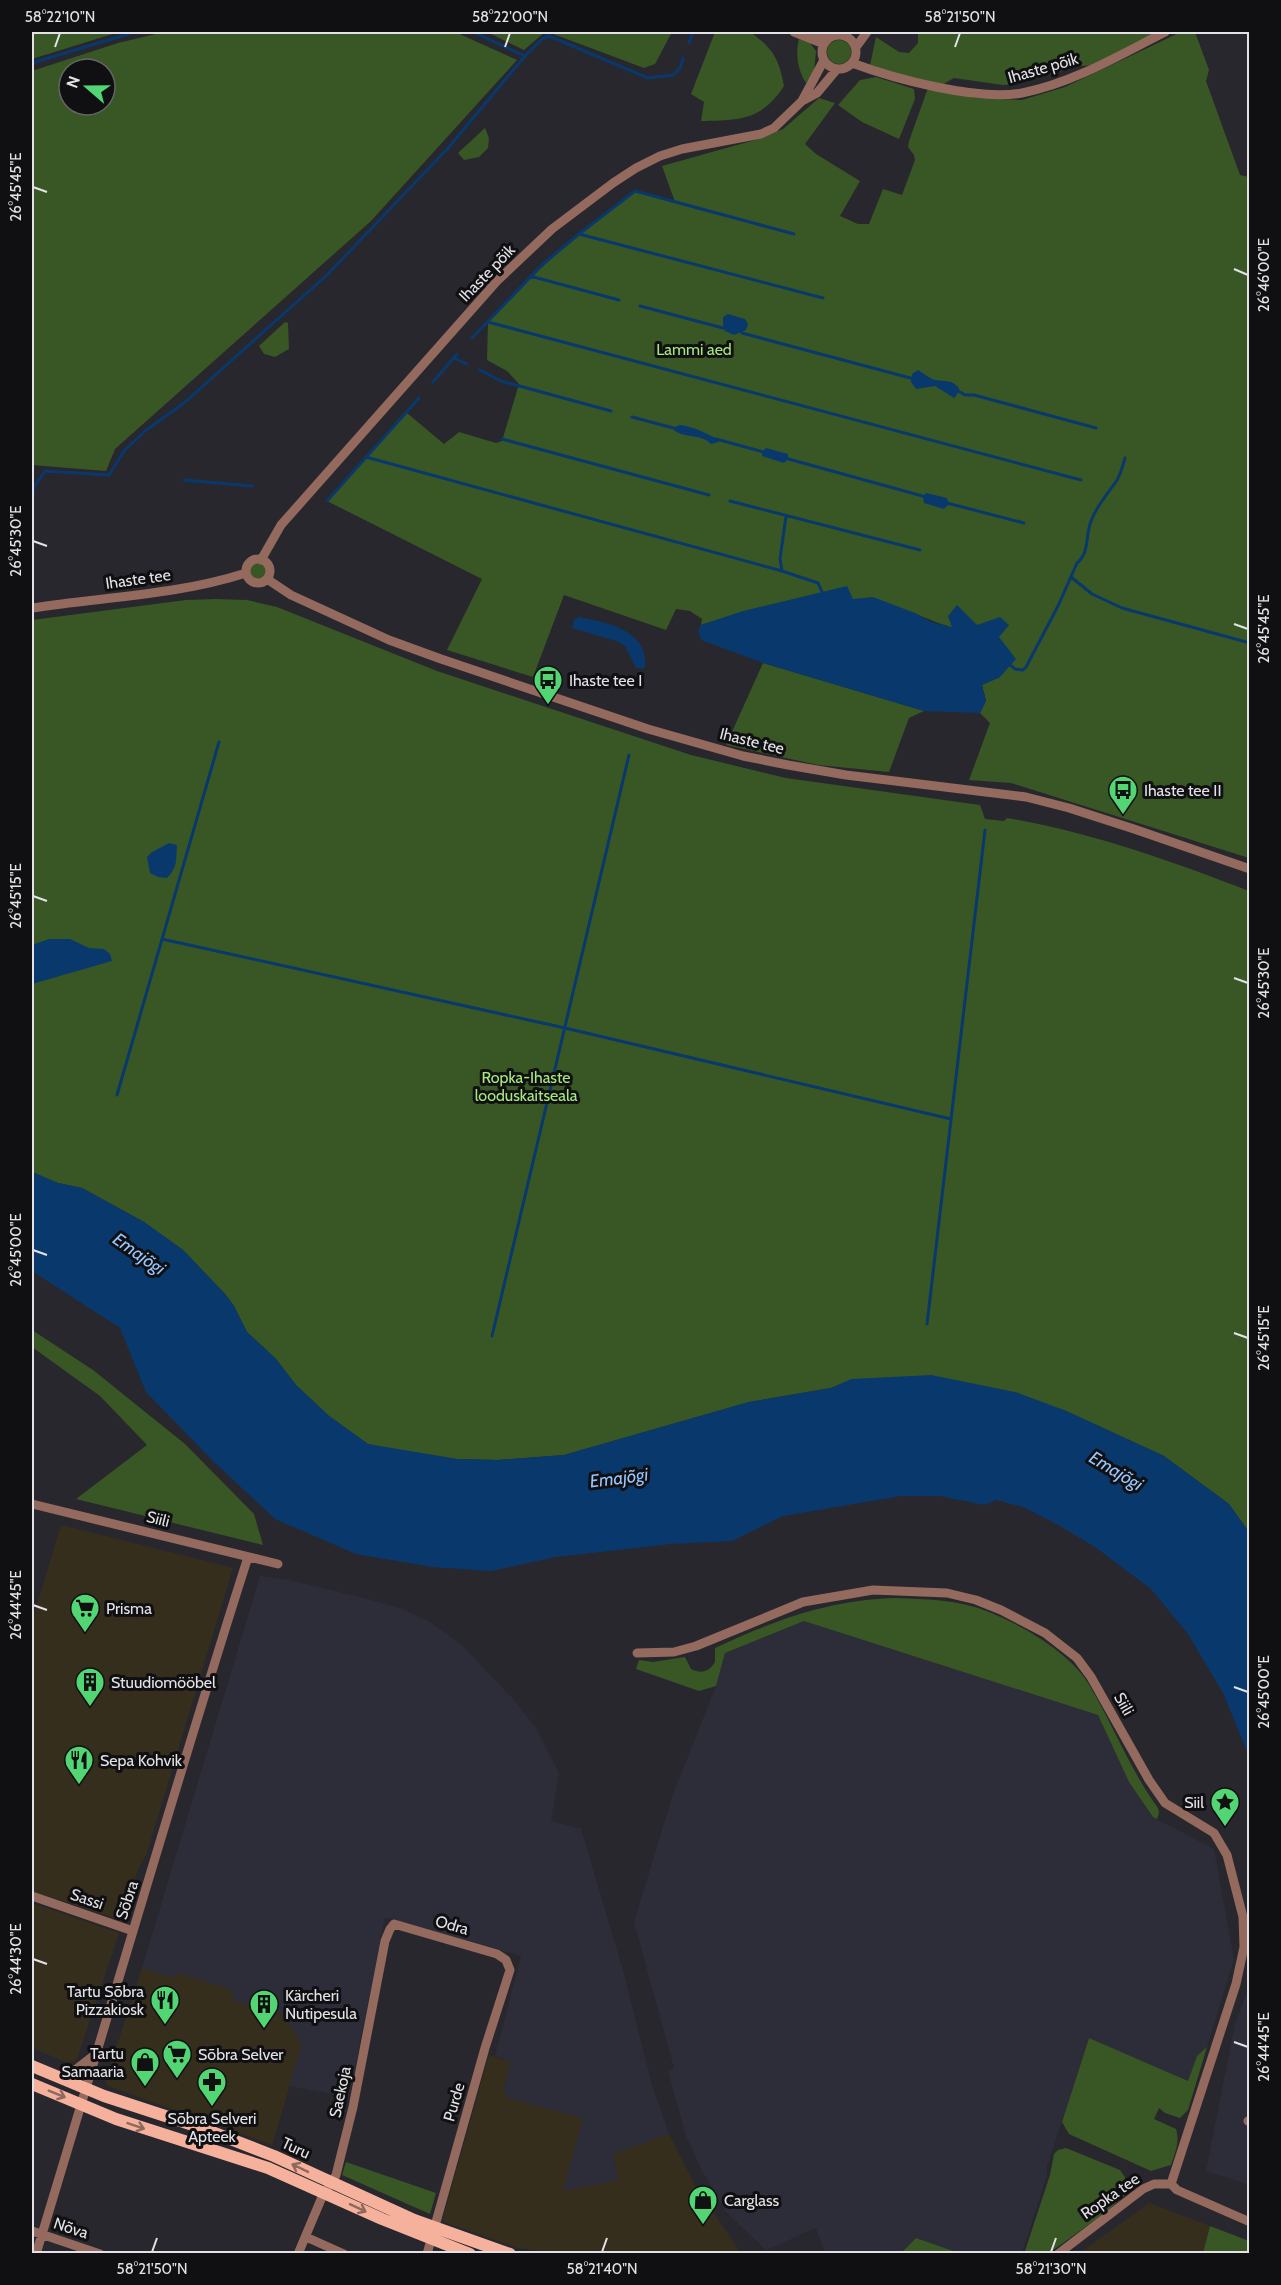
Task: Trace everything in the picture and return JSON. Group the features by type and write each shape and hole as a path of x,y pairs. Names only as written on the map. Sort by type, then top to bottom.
{"main road":[{"name":"Turu","path":"32,2066 87,2089 202,2128 274,2156 328,2188"},
{"name":"Turu","path":"32,2084 144,2129 328,2188 433,2234 470,2253"},
{"name":"Turu","path":"433,2234 510,2253"}],"street":[{"path":"794,32 824,44"},
{"path":"814,32 832,36 850,34 856,53 852,63 847,67 837,69 827,65 824,60 822,50 824,44 832,36"},
{"path":"855,47 867,32"},
{"name":"Ihaste põik","path":"852,63 875,72 974,93 999,95 1023,93 1101,65 1165,32"},
{"name":"Ihaste põik","path":"261,560 281,525 310,491 497,281 552,229 636,168 660,156 682,149 761,134 774,128 785,120 802,101 824,60"},
{"name":"Ihaste põik","path":"802,101 817,93 837,69"},
{"path":"261,560 269,567 267,579 257,583 250,580 246,573 250,562 261,560"},
{"name":"Ihaste tee","path":"32,608 180,588 222,581 246,573"},
{"name":"Ihaste tee","path":"267,579 291,595 389,640 648,729 743,756 788,765 846,775 1026,798 1068,808 1250,869"},
{"name":"Siili","path":"32,1504 278,1564"},
{"name":"Sõbra","path":"36,2253 159,1848 190,1736 248,1557"},
{"name":"Siili","path":"637,1653 674,1652 696,1646 803,1602 873,1590 947,1593 976,1600 1045,1633 1077,1658 1091,1677 1149,1780 1165,1803 1214,1833 1227,1855 1243,1917 1244,1947 1236,1984 1171,2184"},
{"name":"Sassi","path":"32,1896 133,1931"},
{"name":"Odra","path":"390,1929 394,1924 497,1954 506,1960"},
{"name":"Saekoja","path":"298,2253 336,2175 353,2107 385,1941 390,1929"},
{"name":"Purde","path":"427,2253 484,2048 508,1978 510,1970 506,1960"},
{"path":"57,2076 75,2070 97,2053"},
{"name":"Ropka tee","path":"1058,2253 1143,2189 1154,2184 1171,2184"},
{"path":"1171,2184 1177,2190 1250,2222"},
{"name":"Nõva","path":"32,2231 100,2253"},
{"path":"306,2237 344,2253"}],"shaded area":[{"path":"61,1525 233,1568 147,1853 137,1872 121,1920 32,1891 32,1621"},
{"path":"260,1576 289,1580 364,1598 400,1608 428,1621 461,1644 513,1699 536,1728 559,1773 551,1821 581,1829 623,1970 652,2085 669,2134 613,2154 619,2180 563,2191 583,2118 508,2098 504,2088 511,2062 495,2056 521,1956 385,1917 349,2097 289,2086 302,2045 284,2015 235,2001 232,1995 233,1990 176,1972 174,1979 142,1968"},
{"path":"804,1621 1098,1715 1129,1782 1153,1817 1214,1849 1234,1959 1207,2047 1197,2056 1188,2081 1089,2038 1047,2164 1047,2175 1022,2253 959,2253 916,2238 901,2253 825,2253 816,2228 766,2250 726,2212 701,2169 686,2136 668,2071 674,2068 634,1922 673,1794 716,1686 725,1653"},
{"path":"32,1903 119,1933 77,2059 74,2062 66,2062 32,2048"},
{"path":"142,1968 174,1978 176,1972 233,1990 235,2001 284,2015 302,2045 272,2145 108,2086 105,2082"},
{"path":"1249,1986 1249,2185 1206,2171 1235,2024"},
{"path":"489,2055 511,2062 504,2088 508,2098 583,2118 619,2180 613,2154 669,2134 697,2189 741,2253 553,2253 518,2248 442,2221"},
{"path":"1149,2203 1210,2226 1203,2253 1080,2253"}],"green space":[{"path":"32,32 119,32 32,59"},
{"path":"164,32 455,32 517,60 371,221 115,449 106,471 32,465 32,71 57,63 57,117 117,117 117,57 75,57 118,43"},
{"path":"487,32 545,32 524,50"},
{"path":"548,32 672,32 655,64 644,68"},
{"path":"715,32 750,32 774,55 784,86 767,106 758,112 738,119 701,121 704,102 691,94"},
{"path":"918,32 1165,32 1101,65 1080,66 1016,84 1003,85 954,78 940,86 869,70 876,37 899,52 909,53 918,43"},
{"name":"Lammi aed","path":"1181,32 1195,32 1209,70 1206,81 1240,175 1249,177 1249,858 1011,783 969,780 990,723 980,713 986,701 982,685 1000,677 977,625 948,616 953,628 897,607 872,601 823,599 773,605 701,625 702,619 690,611 676,609 666,630 564,595 533,677 447,650 482,579 327,501 407,413 444,444 459,432 496,443 502,441 519,384 507,371 487,360 488,322 558,253 635,191 675,202 662,166 762,138 783,129 819,98 835,103 805,144 816,154 860,181 840,216 858,224 869,224 883,189 902,195 915,160 908,147 909,141 928,88 976,98 1022,100 1065,87"},
{"path":"799,39 810,43 816,51 814,72 806,83 798,62"},
{"path":"839,40 847,44 851,52 847,60 839,64 831,60 827,52 831,44"},
{"path":"876,77 914,89 915,99 899,139 862,122 838,105 860,80"},
{"path":"485,128 489,138 488,148 479,157 464,160 458,153"},
{"path":"285,322 288,323 289,349 275,357 264,354 259,346"},
{"path":"258,561 264,564 267,570 264,576 258,579 252,576 249,570 252,564"},
{"name":"Ropka-Ihaste looduskaitseala","path":"186,600 247,600 277,607 437,671 691,755 786,778 980,805 985,819 1004,821 1007,818 1099,839 1160,858 1249,891 1249,1532 1229,1504 1164,1456 1064,1410 852,1379 831,1388 749,1402 564,1455 497,1460 457,1459 368,1444 329,1416 296,1385 276,1359 247,1332 226,1295 183,1250 144,1222 82,1188 58,1183 32,1172 32,620"},
{"path":"763,663 924,711 909,718 889,772 818,765 726,745"},
{"path":"32,1330 93,1370 185,1444 254,1514 263,1545 76,1499 147,1445 100,1396 32,1347"},
{"path":"893,1598 952,1602 986,1611 1019,1626 1066,1658 1088,1683 1139,1778 1158,1808 1157,1819 1153,1817 1129,1782 1098,1715 804,1621 725,1653 716,1686 699,1691 636,1669 639,1660 653,1662 685,1657 691,1669 704,1671 715,1662 715,1648 759,1629 823,1608 845,1603"},
{"path":"1089,2038 1188,2081 1197,2056 1207,2047 1188,2110 1180,2118 1165,2113 1159,2108 1154,2119 1176,2129 1177,2143 1171,2165 1151,2171 1069,2134 1062,2122"},
{"path":"1066,2148 1120,2170 1125,2177 1125,2195 1105,2213 1049,2253 1024,2254 1050,2175 1054,2154"},
{"path":"346,2162 436,2193 430,2214 342,2175"},
{"path":"1210,2226 1249,2241 1249,2253 1203,2253"},
{"path":"916,2238 959,2253 901,2253"}],"water":[{"path":"728,314 745,319 748,324 746,330 734,335 725,331 723,317"},
{"path":"918,370 934,379 953,383 959,388 957,395 954,398 935,386 916,389 911,382 912,374"},
{"path":"680,425 700,430 718,439 719,442 711,444 702,438 678,433 674,430"},
{"path":"766,448 788,454 788,459 784,463 762,456"},
{"path":"926,493 947,498 949,504 944,509 924,503 923,496"},
{"path":"847,586 853,599 873,597 915,613 931,622 952,627 948,616 957,605 977,625 1000,617 1009,625 999,637 1016,659 1000,677 982,685 986,701 980,713 924,711 763,663 701,640 698,631 701,625 743,611"},
{"path":"579,617 613,625 633,636 640,644 644,654 643,669 636,668 625,646 619,642 572,628 574,620"},
{"path":"169,843 177,845 175,866 167,878 158,877 150,873 147,857"},
{"path":"49,939 70,939 89,948 104,949 110,954 112,961 32,984 32,945"},
{"name":"Emajõgi","path":"32,1172 58,1183 82,1188 144,1222 183,1250 226,1295 247,1332 276,1359 296,1385 329,1416 368,1444 457,1459 497,1460 564,1455 749,1402 831,1388 852,1379 931,1375 1015,1392 1064,1410 1164,1456 1229,1504 1249,1532 1249,1756 1223,1693 1188,1634 1151,1589 1095,1547 1060,1526 1023,1507 996,1500 985,1505 939,1496 901,1496 783,1516 732,1541 671,1544 556,1557 491,1571 432,1567 356,1554 275,1519 213,1461 146,1392 120,1328 32,1271"}],"waterway":[{"path":"32,63 135,32"},
{"path":"473,32 525,56 542,39 549,36 648,78 673,75 680,68 683,58"},
{"path":"689,43 693,32"},
{"path":"32,504 34,487 45,471 109,475 124,451 145,431 184,403 327,275 448,148 525,56"},
{"path":"472,338 543,264 635,191 794,234"},
{"path":"579,234 823,298"},
{"path":"530,276 619,300"},
{"path":"640,306 723,328"},
{"path":"488,322 1081,480"},
{"path":"742,333 914,379"},
{"path":"433,382 457,354"},
{"path":"454,358 467,364"},
{"path":"480,370 501,381 611,411"},
{"path":"955,389 965,395 974,395 1096,428"},
{"path":"327,501 419,398"},
{"path":"632,417 677,429"},
{"path":"502,439 709,495"},
{"path":"716,439 764,452"},
{"path":"366,457 782,571"},
{"path":"785,458 926,497"},
{"path":"1010,665 1015,669 1023,670 1026,667 1058,606 1077,563 1083,556 1094,515 1117,480 1125,458"},
{"path":"184,480 252,486"},
{"path":"730,501 920,550"},
{"path":"947,503 1024,523"},
{"path":"786,516 780,559 782,571 818,583 822,592"},
{"path":"1071,577 1092,594 1122,608 1250,643"},
{"path":"117,1095 219,742"},
{"path":"492,1336 629,755"},
{"path":"927,1324 985,830"},
{"path":"162,939 565,1028 951,1119"}],"place":[{"name":"Ihaste tee I","path":"548,706"},
{"name":"Ihaste tee II","path":"1123,816"},
{"name":"Prisma","path":"85,1634"},
{"name":"Stuudiomööbel","path":"90,1708"},
{"name":"Sepa Kohvik","path":"79,1786"},
{"name":"Siil","path":"1225,1828"},
{"name":"Tartu Sõbra Pizzakiosk","path":"165,2026"},
{"name":"Kärcheri Nutipesula","path":"264,2030"},
{"name":"Sõbra Selver","path":"177,2080"},
{"name":"Tartu Samaaria","path":"145,2088"},
{"name":"Sõbra Selveri Apteek","path":"212,2108"},
{"name":"Carglass","path":"703,2226"}]}
